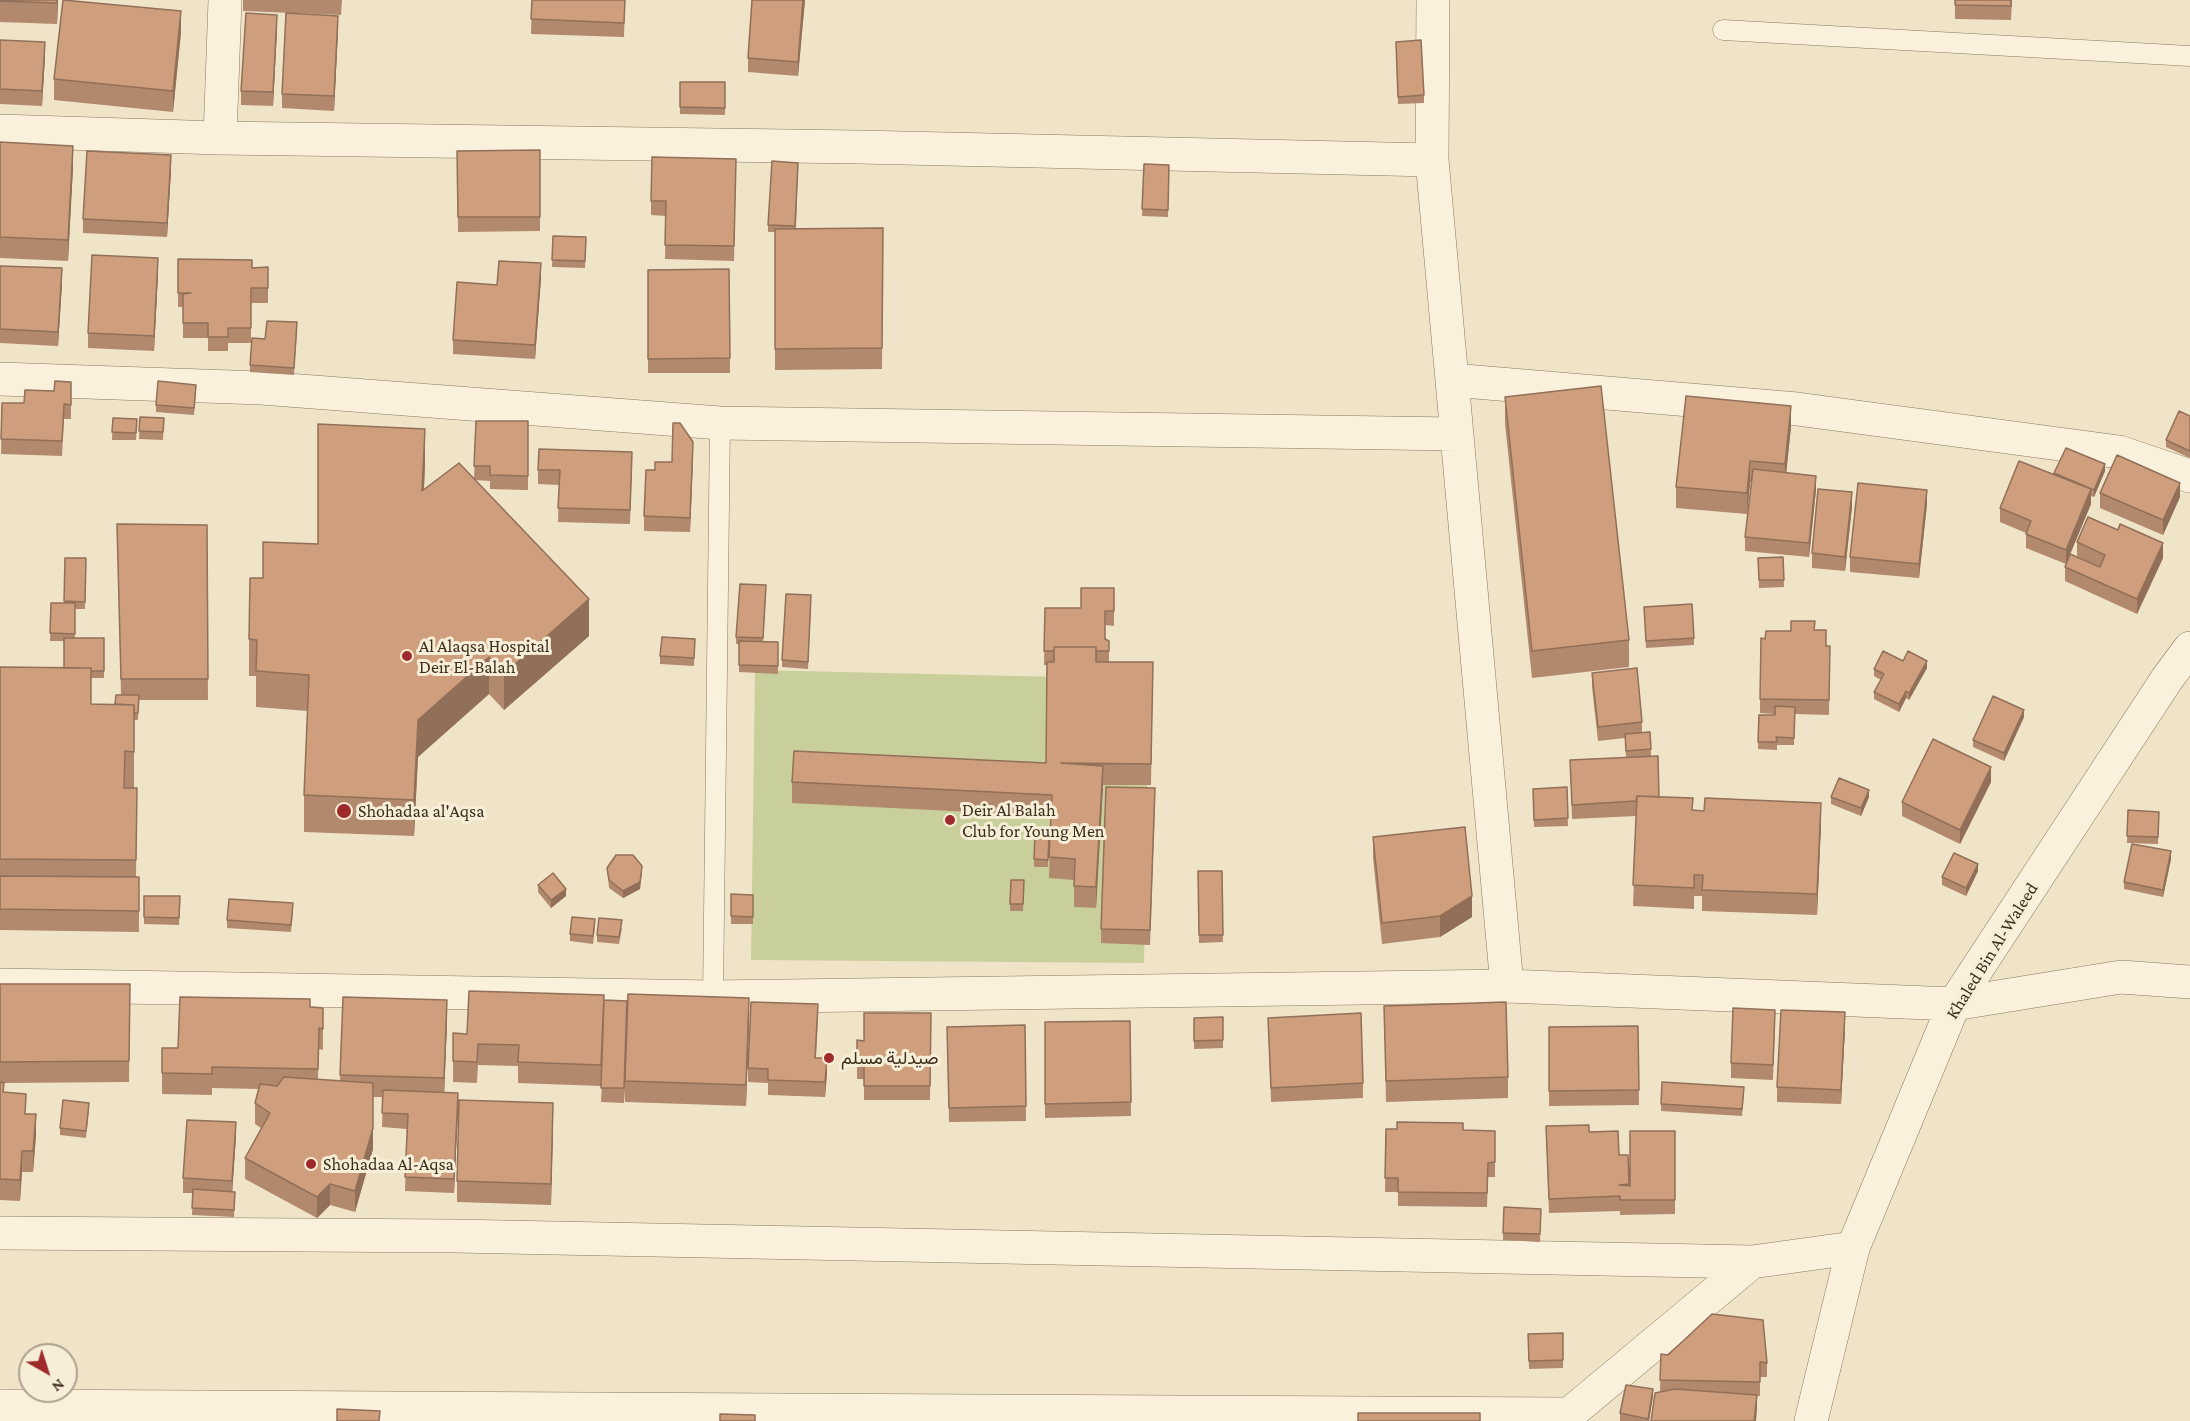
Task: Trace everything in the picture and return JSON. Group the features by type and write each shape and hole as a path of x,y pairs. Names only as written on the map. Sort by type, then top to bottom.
{"street":[{"path":"220,138 225,0"},
{"path":"1433,0 1432,160 1507,986"},
{"path":"0,131 220,138 859,147 1432,160"},
{"path":"0,379 261,388 720,423 1456,434"},
{"path":"1452,380 1820,412 2119,452 2190,476"},
{"name":"Khaled Bin Al-Waleed","path":"1811,1421 1853,1248 1954,1004 2166,679 2190,648"},
{"path":"0,986 713,997 1507,986 1954,1004 2121,977 2190,982"},
{"path":"0,1233 455,1236 1752,1263 1853,1248"},
{"path":"0,1407 1564,1418 1752,1263"}],"lane":[{"path":"1723,30 2190,56"},
{"path":"713,997 720,423"}],"green space":[{"name":"Deir Al Balah Club for Young Men","path":"755,670 1149,679 1144,963 751,960"}],"building":[{"path":"57,0 57,3 0,1"},
{"path":"63,0 181,11 173,91 54,79"},
{"path":"532,0 625,0 624,23 531,19"},
{"path":"752,0 803,0 798,62 748,58"},
{"path":"1955,0 2011,0 2011,6 1955,5"},
{"path":"246,13 277,15 273,92 241,91"},
{"path":"286,13 338,16 334,96 282,94"},
{"path":"0,40 45,42 42,91 0,89"},
{"path":"1421,40 1424,95 1398,97 1396,42"},
{"path":"680,82 725,82 725,108 680,107"},
{"path":"0,142 73,146 68,240 0,237"},
{"path":"540,150 540,217 458,217 457,151"},
{"path":"87,151 171,155 167,223 83,219"},
{"path":"652,157 736,159 734,246 665,245 666,201 651,201"},
{"path":"772,161 798,163 795,226 768,225"},
{"path":"1144,164 1169,165 1168,210 1142,209"},
{"path":"883,228 882,348 775,349 775,229"},
{"path":"553,236 586,237 585,261 552,260"},
{"path":"92,255 158,258 154,336 88,333"},
{"path":"178,259 252,260 252,268 268,267 268,288 251,288 251,328 228,328 228,337 208,337 208,323 183,323 183,294 191,293 178,293"},
{"path":"499,261 541,263 535,345 453,340 457,282 497,285"},
{"path":"0,266 62,268 58,332 0,329"},
{"path":"729,269 730,358 648,359 648,270"},
{"path":"267,321 297,322 294,368 250,365 252,338 265,339"},
{"path":"55,381 71,382 71,405 64,404 62,441 1,439 2,403 24,403 25,390 54,391"},
{"path":"158,381 196,385 194,408 156,405"},
{"path":"1601,386 1629,640 1532,651 1505,397"},
{"path":"1686,396 1791,406 1785,464 1750,461 1747,493 1676,487"},
{"path":"2179,411 2190,416 2190,451 2166,440"},
{"path":"140,417 164,418 163,432 139,431"},
{"path":"113,418 137,419 136,433 112,432"},
{"path":"476,421 528,421 528,476 490,475 490,466 474,466"},
{"path":"673,423 680,423 693,442 690,518 644,516 646,470 655,470 655,462 672,462"},
{"name":"Al Alaqsa Hospital Deir El-Balah","path":"318,424 425,429 422,491 459,463 589,599 504,674 489,657 418,720 414,800 304,795 309,675 256,671 257,640 249,639 250,578 263,578 263,542 318,544"},
{"path":"2066,448 2105,464 2094,490 2054,473"},
{"path":"539,449 632,452 630,510 558,508 560,470 538,470"},
{"path":"2117,455 2180,483 2163,520 2100,493"},
{"path":"2019,461 2091,489 2066,550 2026,534 2031,521 2000,508"},
{"path":"1753,469 1816,476 1809,543 1745,537"},
{"path":"1858,483 1927,490 1919,564 1850,557"},
{"path":"1818,489 1852,492 1845,557 1812,553"},
{"path":"2088,517 2118,530 2120,524 2163,543 2137,599 2065,567 2070,554 2100,567 2105,555 2077,542"},
{"path":"117,524 207,525 208,679 121,679"},
{"path":"1783,557 1784,580 1759,580 1758,558"},
{"path":"65,558 86,558 85,602 64,601"},
{"path":"740,584 766,585 763,638 736,637"},
{"path":"1081,588 1114,588 1114,611 1105,611 1105,639 1109,641 1109,651 1096,651 1096,647 1054,647 1054,651 1044,651 1045,608 1081,608"},
{"path":"786,594 811,595 808,662 782,660"},
{"path":"51,603 75,603 75,634 50,633"},
{"path":"1692,604 1694,638 1646,641 1644,607"},
{"path":"1791,621 1815,621 1814,630 1826,630 1826,646 1830,646 1829,700 1760,699 1761,638 1765,639 1766,631 1791,631"},
{"path":"662,637 695,639 694,658 660,656"},
{"path":"64,638 104,638 104,671 91,671 91,668 64,668"},
{"path":"739,641 778,642 778,666 739,665"},
{"path":"1054,647 1096,647 1096,662 1153,662 1151,764 1061,763 1103,766 1096,887 1074,886 1075,859 1049,857 1052,795 792,782 794,751 1046,763 1047,662 1054,662"},
{"path":"1883,651 1903,661 1908,651 1927,661 1909,693 1906,691 1899,704 1874,692 1884,674 1874,669"},
{"path":"0,667 91,668 91,704 134,705 134,752 125,751 124,788 137,788 136,860 0,859"},
{"path":"1637,668 1642,722 1598,727 1592,673"},
{"path":"116,695 139,695 138,713 134,713 134,705 115,704"},
{"path":"1993,696 2024,710 2004,753 1973,740"},
{"path":"1775,706 1795,707 1794,738 1776,737 1777,742 1758,742 1759,715 1775,715"},
{"path":"1650,732 1651,749 1626,751 1625,734"},
{"path":"1933,739 1991,767 1960,830 1902,802"},
{"path":"1658,756 1659,797 1637,796 1636,801 1572,805 1570,760"},
{"path":"1839,778 1869,790 1861,808 1831,797"},
{"path":"1106,787 1155,788 1150,930 1101,929"},
{"path":"1567,787 1568,818 1534,820 1533,789"},
{"path":"1637,796 1693,798 1692,810 1704,811 1705,798 1821,803 1817,894 1702,890 1703,875 1694,875 1694,888 1633,885"},
{"path":"2128,810 2159,812 2158,837 2127,836"},
{"path":"1465,827 1472,896 1440,916 1382,923 1373,837"},
{"path":"1035,835 1049,836 1048,860 1034,859"},
{"path":"2132,844 2171,851 2163,890 2124,882"},
{"path":"1954,853 1978,864 1966,888 1942,877"},
{"path":"616,855 633,855 642,866 640,882 623,891 609,880 607,868"},
{"path":"1198,871 1222,871 1223,935 1199,935"},
{"path":"553,873 566,889 551,900 538,885"},
{"path":"0,876 139,877 139,911 0,909"},
{"path":"1011,880 1024,880 1023,904 1010,904"},
{"path":"731,894 753,895 753,917 731,916"},
{"path":"144,896 180,896 179,918 144,917"},
{"path":"229,899 293,903 291,925 227,920"},
{"path":"572,917 595,919 593,936 570,934"},
{"path":"599,918 622,920 619,937 597,935"},
{"path":"0,984 130,984 129,1061 0,1062"},
{"path":"469,991 604,995 601,1065 518,1062 519,1045 478,1044 477,1062 453,1061 453,1033 467,1034"},
{"path":"628,994 749,998 746,1085 625,1081"},
{"path":"180,997 310,999 310,1007 323,1008 323,1029 319,1028 318,1069 212,1067 212,1074 162,1073 162,1048 178,1048"},
{"path":"343,997 447,1000 444,1078 340,1075"},
{"path":"604,1000 627,1001 624,1088 601,1088"},
{"path":"751,1002 818,1004 815,1058 827,1058 825,1082 768,1080 768,1069 748,1068"},
{"path":"1506,1002 1508,1077 1386,1081 1384,1006"},
{"path":"1733,1008 1775,1010 1773,1065 1731,1063"},
{"path":"1781,1010 1845,1012 1841,1090 1777,1087"},
{"path":"864,1013 931,1013 930,1086 864,1086 864,1065 857,1064 857,1040 864,1041"},
{"path":"1361,1013 1363,1083 1271,1088 1268,1018"},
{"path":"1223,1017 1223,1040 1194,1041 1194,1018"},
{"path":"1130,1021 1131,1102 1045,1104 1045,1022"},
{"path":"1025,1025 1026,1106 949,1108 947,1027"},
{"path":"1638,1026 1639,1090 1549,1091 1549,1027"},
{"name":"Shohadaa Al-Aqsa","path":"284,1077 373,1083 373,1128 355,1191 330,1184 317,1197 245,1158 270,1113 255,1103 260,1084 277,1086"},
{"path":"0,1082 4,1083 3,1092 26,1094 25,1114 36,1114 33,1151 22,1151 20,1180 0,1179"},
{"path":"1662,1082 1744,1087 1742,1109 1661,1104"},
{"path":"383,1090 458,1093 454,1179 405,1177 408,1114 382,1113"},
{"path":"63,1100 89,1103 86,1131 60,1128"},
{"path":"459,1100 553,1103 551,1184 457,1181"},
{"path":"187,1120 236,1122 232,1181 183,1178"},
{"path":"1397,1122 1463,1123 1463,1130 1495,1131 1495,1162 1488,1163 1487,1193 1398,1192 1398,1178 1385,1178 1386,1129 1397,1129"},
{"path":"1589,1125 1589,1132 1618,1131 1619,1155 1628,1155 1629,1184 1619,1185 1630,1186 1630,1131 1675,1131 1675,1200 1620,1200 1620,1196 1549,1199 1546,1126"},
{"path":"193,1189 235,1192 234,1210 192,1208"},
{"path":"1504,1207 1541,1209 1540,1234 1503,1233"},
{"path":"1712,1314 1763,1320 1767,1363 1760,1362 1760,1382 1660,1380 1661,1354 1668,1355"},
{"path":"1563,1333 1563,1360 1529,1361 1528,1334"},
{"path":"1626,1385 1653,1389 1648,1419 1620,1413"},
{"path":"1675,1389 1757,1395 1754,1421 1651,1421 1655,1393"},
{"path":"337,1409 380,1411 379,1421 337,1421"},
{"path":"1358,1413 1480,1413 1480,1421 1358,1421"},
{"path":"720,1414 755,1415 755,1421 720,1421"}],"place":[{"name":"Al Alaqsa Hospital Deir El-Balah","path":"407,656"},
{"name":"Shohadaa al'Aqsa","path":"344,811"},
{"name":"Deir Al Balah Club for Young Men","path":"950,820"},
{"name":"صيدلية مسلم","path":"829,1058"},
{"name":"Shohadaa Al-Aqsa","path":"311,1164"}]}
